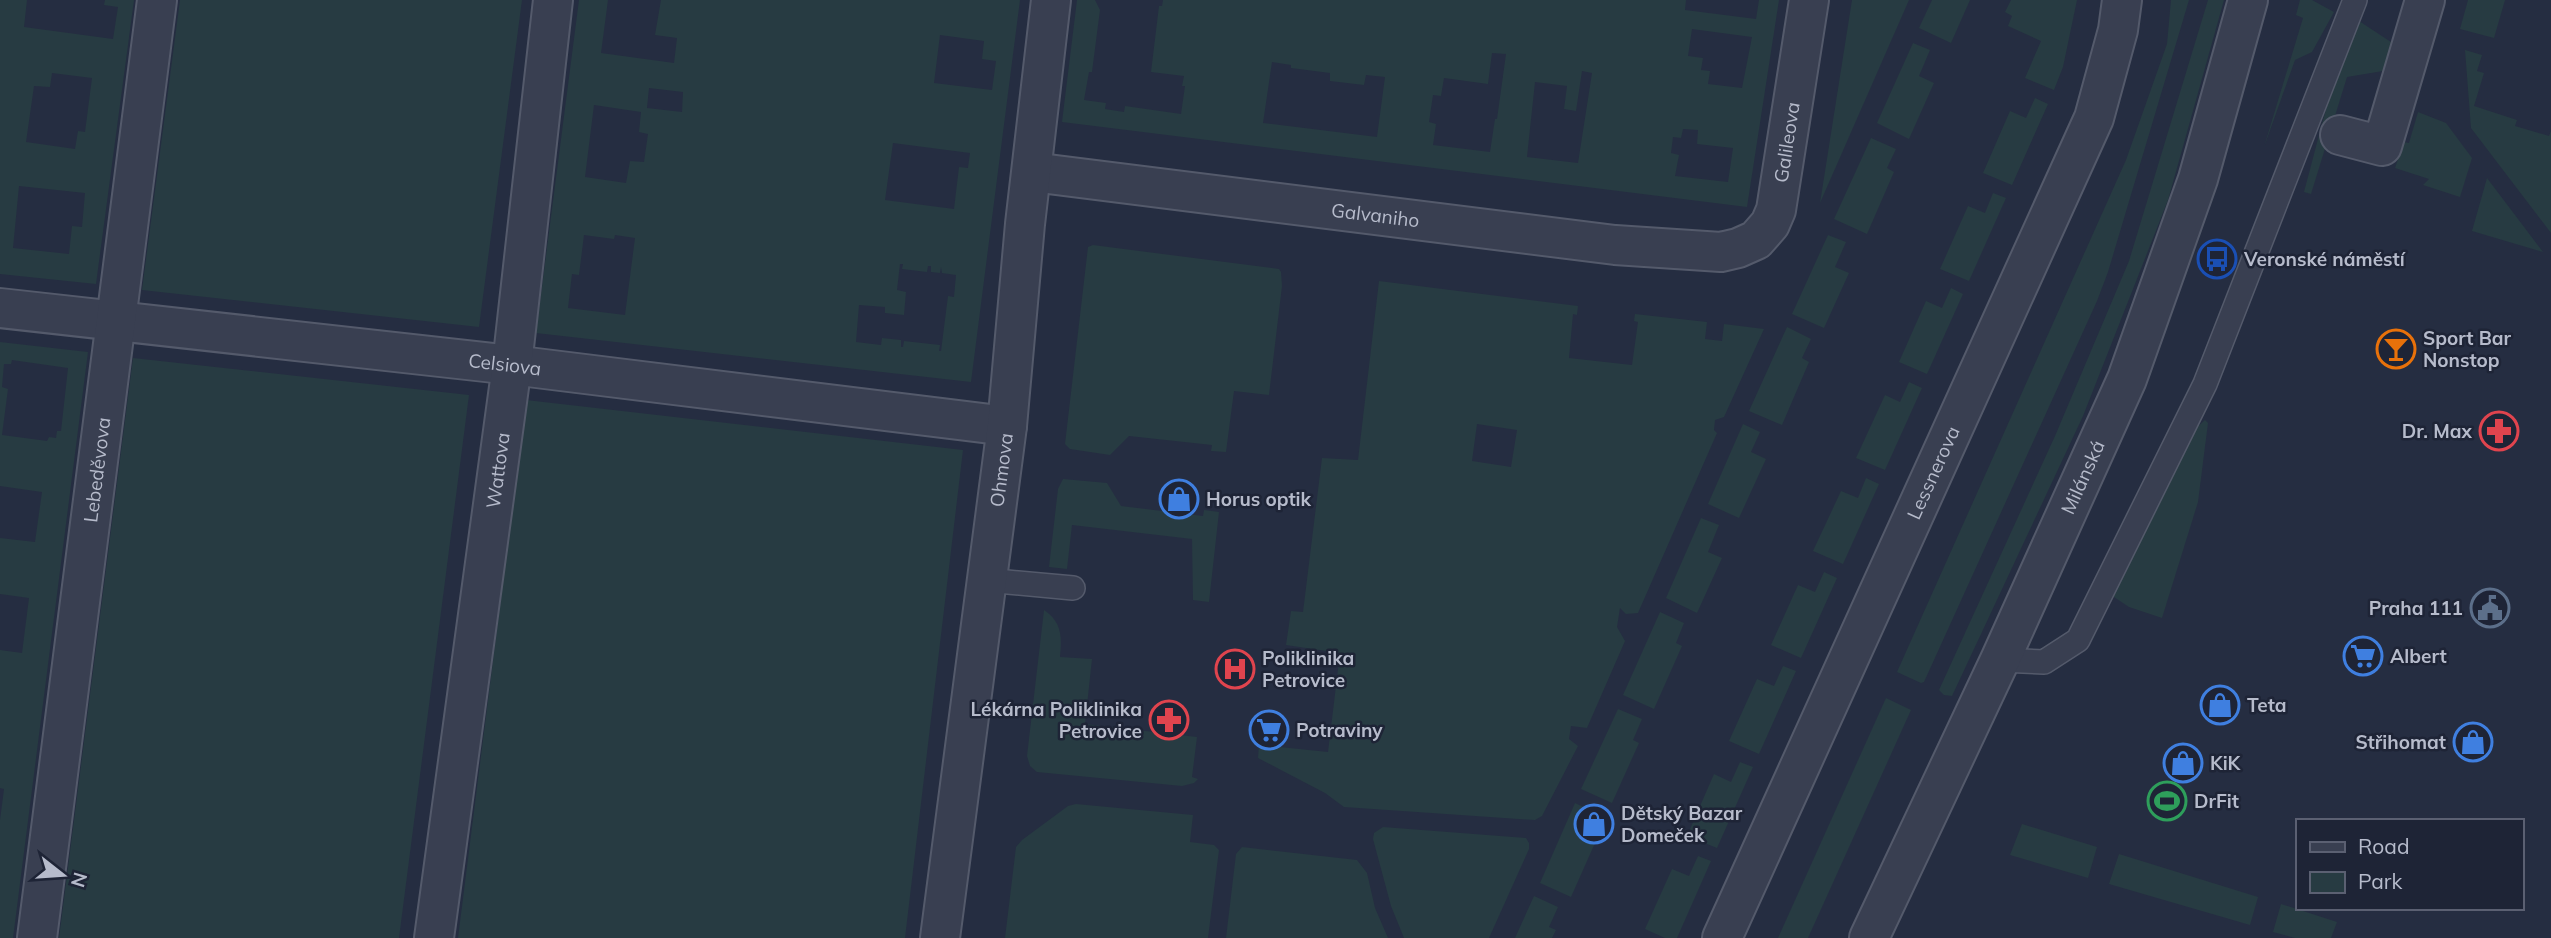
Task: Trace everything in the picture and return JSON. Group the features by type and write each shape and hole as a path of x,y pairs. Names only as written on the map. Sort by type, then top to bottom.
{"street":[{"name":"Lebeděvova","path":"37,938 157,0"},
{"name":"Wattova","path":"435,938 512,365 553,0"},
{"name":"Ohmova","path":"940,938 1007,426 1025,224 1052,0"},
{"name":"Galileova","path":"1721,252 1756,240 1774,216 1809,0"},
{"name":"Lessnerova","path":"1722,938 2094,118 2118,30 2122,0"},
{"name":"Milánská","path":"1869,938 2000,660 2127,379 2198,179 2248,0"},
{"path":"2340,135 2382,146 2425,0"},
{"name":"Galvaniho","path":"1032,172 1615,245 1721,252"},
{"name":"Celsiova","path":"0,308 512,365 1007,426"}],"lane":[{"path":"2000,660 2044,662 2078,640 2205,384 2355,0"},
{"path":"986,580 1073,588"}],"green space":[{"path":"0,0 27,0 24,27 113,39 118,7 104,5 105,0 134,0 96,284 0,274","holes":["52,73 92,78 85,132 78,131 75,149 26,142 34,86 50,87","19,186 85,193 82,227 72,226 69,254 13,248"]},
{"path":"180,0 522,0 479,327 142,290"},
{"path":"579,0 608,0 601,53 674,63 677,38 655,35 661,0 1020,0 971,382 536,333","holes":["940,35 984,41 982,59 996,61 992,90 934,83","649,88 683,92 682,112 647,108","594,105 641,112 639,132 648,134 644,162 630,161 626,183 585,177","893,143 970,153 968,168 959,167 954,209 885,200","584,235 614,239 615,235 635,238 625,315 568,308 572,274 579,275","900,264 903,264 902,269 927,272 928,266 931,266 931,272 940,273 941,267 942,273 956,275 954,297 948,296 941,351 940,345 904,341 901,347 901,340 882,338 881,345 856,342 859,305 885,307 885,313 904,315 906,292 897,290"]},
{"path":"1077,0 1095,0 1100,10 1092,72 1089,72 1084,100 1106,103 1105,109 1124,112 1125,106 1181,114 1184,76 1151,72 1159,6 1162,6 1163,0 1686,0 1685,10 1756,19 1759,0 1779,0 1747,207 1062,122","holes":["1692,29 1752,37 1742,88 1708,84 1710,71 1701,70 1703,58 1688,56","1492,53 1506,54 1490,152 1433,145 1436,124 1429,122 1433,95 1441,96 1444,78 1488,84","1272,62 1291,65 1291,68 1330,73 1330,81 1364,85 1366,75 1385,77 1377,137 1263,123","1582,71 1592,73 1578,163 1527,157 1535,82 1567,86 1564,109 1576,111","1683,129 1698,130 1697,144 1733,148 1728,182 1675,176 1679,155 1671,153 1673,137 1681,138"]},
{"path":"1852,0 1909,0 1820,203"},
{"path":"1932,0 1970,0 1951,43 1919,28"},
{"path":"2011,0 2077,0 2063,67 2054,90 2025,78 2041,41 2008,26 2012,16 2005,12"},
{"path":"2171,0 2189,0 2108,272 1924,682 1921,683 1897,672 2126,160 2167,44"},
{"path":"2208,0 2224,0 2168,200 2083,416 1952,696 1944,695 1939,690 2055,436 2129,261"},
{"path":"2300,0 2312,0 2334,12 2312,52 2295,60 2264,147 2303,18 2296,15"},
{"path":"2468,0 2505,0 2494,38 2460,29"},
{"path":"2359,21 2397,46 2389,70 2347,77 2311,194 2304,192 2334,83"},
{"path":"1913,43 1930,50 1919,76 1934,83 1909,139 1877,123"},
{"path":"2465,50 2482,55 2477,71 2484,73 2474,106 2517,120 2515,126 2549,136 2551,131 2551,233 2471,128"},
{"path":"2035,98 2048,104 2012,185 1983,173 2010,111 2026,118"},
{"path":"2418,112 2446,123 2472,158 2460,197 2423,185 2429,179 2395,168 2404,142 2409,143"},
{"path":"1871,138 1896,149 1887,168 1894,172 1867,234 1834,219"},
{"path":"2487,178 2543,252 2472,231"},
{"path":"1993,193 2006,198 1969,281 1940,269 1968,206 1985,213"},
{"path":"1828,235 1846,242 1835,267 1849,273 1824,328 1792,314"},
{"path":"1093,245 1279,269 1281,272 1282,286 1269,395 1234,391 1226,452 1211,451 1212,445 1129,436 1110,455 1070,449 1065,444 1088,247"},
{"path":"1379,281 1578,306 1577,315 1573,314 1569,358 1632,365 1638,322 1634,321 1635,314 1707,322 1705,339 1722,341 1724,324 1764,329 1724,417 1715,420 1714,430 1717,433 1638,613 1626,614 1620,608 1617,627 1625,641 1587,728 1571,726 1569,739 1578,746 1542,816 1535,820 1344,807 1325,793 1258,758 1259,745 1328,752 1340,653 1286,645 1291,611 1303,612 1322,458 1358,460","holes":["1477,424 1517,430 1511,467 1472,461"]},
{"path":"1951,288 1963,294 1927,374 1899,362 1926,301 1942,308"},
{"path":"1787,327 1811,339 1802,358 1809,362 1782,425 1749,411"},
{"path":"0,342 88,352 13,938 0,938 0,820 4,789 0,788 0,650 22,653 29,598 0,594 0,538 35,542 42,492 0,486","holes":["12,360 68,368 61,431 57,431 56,438 49,437 47,441 2,435 8,389 2,387 4,364 11,364"]},
{"path":"133,358 469,395 399,938 59,938"},
{"path":"1909,382 1922,388 1885,470 1856,458 1885,395 1900,402"},
{"path":"526,400 963,450 905,938 458,938"},
{"path":"2205,420 2208,423 2198,502 2162,618 2129,607 2114,597 2113,586 2192,432"},
{"path":"1743,424 1760,432 1751,452 1766,459 1739,518 1708,504"},
{"path":"1866,478 1879,484 1843,564 1813,551 1841,491 1858,498"},
{"path":"1063,479 1107,483 1121,506 1203,516 1204,510 1219,512 1209,602 1193,600 1192,539 1072,525 1067,569 1049,567 1058,489"},
{"path":"1701,518 1719,525 1708,552 1722,558 1697,613 1666,598"},
{"path":"1824,572 1837,578 1801,658 1771,645 1798,585 1815,592"},
{"path":"1044,610 1060,630 1060,657 1092,659 1085,724 1197,737 1192,777 1198,779 1194,783 1182,786 1037,772 1030,766 1027,756"},
{"path":"1660,612 1684,623 1676,643 1682,646 1654,709 1623,695"},
{"path":"1783,666 1796,671 1759,754 1729,741 1757,679 1774,686"},
{"path":"1886,698 1911,710 1808,938 1778,938"},
{"path":"1618,709 1642,719 1633,740 1639,743 1612,803 1581,789"},
{"path":"1740,762 1753,767 1717,848 1687,836 1714,774 1731,782"},
{"path":"1575,803 1592,811 1581,836 1595,843 1571,897 1540,883"},
{"path":"1076,804 1193,815 1190,842 1214,845 1219,850 1208,938 1005,938 1016,847 1068,806"},
{"path":"2022,824 2097,847 2088,878 2010,855"},
{"path":"1383,827 1526,838 1529,849 1489,938 1404,938 1391,906 1373,839 1374,833"},
{"path":"1242,847 1357,860 1367,873 1375,908 1388,938 1226,938 1236,854"},
{"path":"2119,854 2258,897 2250,925 2109,884"},
{"path":"1698,856 1711,861 1677,938 1665,938 1645,929 1672,869 1689,876"},
{"path":"1534,896 1558,907 1549,927 1556,930 1552,938 1515,938"},
{"path":"2281,904 2337,922 2331,938 2295,938 2273,932"}],"place":[{"name":"Veronské náměstí","path":"2217,259"},
{"name":"Sport Bar Nonstop","path":"2396,349"},
{"name":"Dr. Max","path":"2499,431"},
{"name":"Horus optik","path":"1179,499"},
{"name":"Praha 111","path":"2490,608"},
{"name":"Albert","path":"2363,656"},
{"name":"Poliklinika Petrovice","path":"1235,669"},
{"name":"Teta","path":"2220,705"},
{"name":"Lékárna Poliklinika Petrovice","path":"1169,720"},
{"name":"Potraviny","path":"1269,730"},
{"name":"Střihomat","path":"2473,742"},
{"name":"KiK","path":"2183,763"},
{"name":"DrFit","path":"2167,801"},
{"name":"Dětský Bazar Domeček","path":"1594,824"}]}
